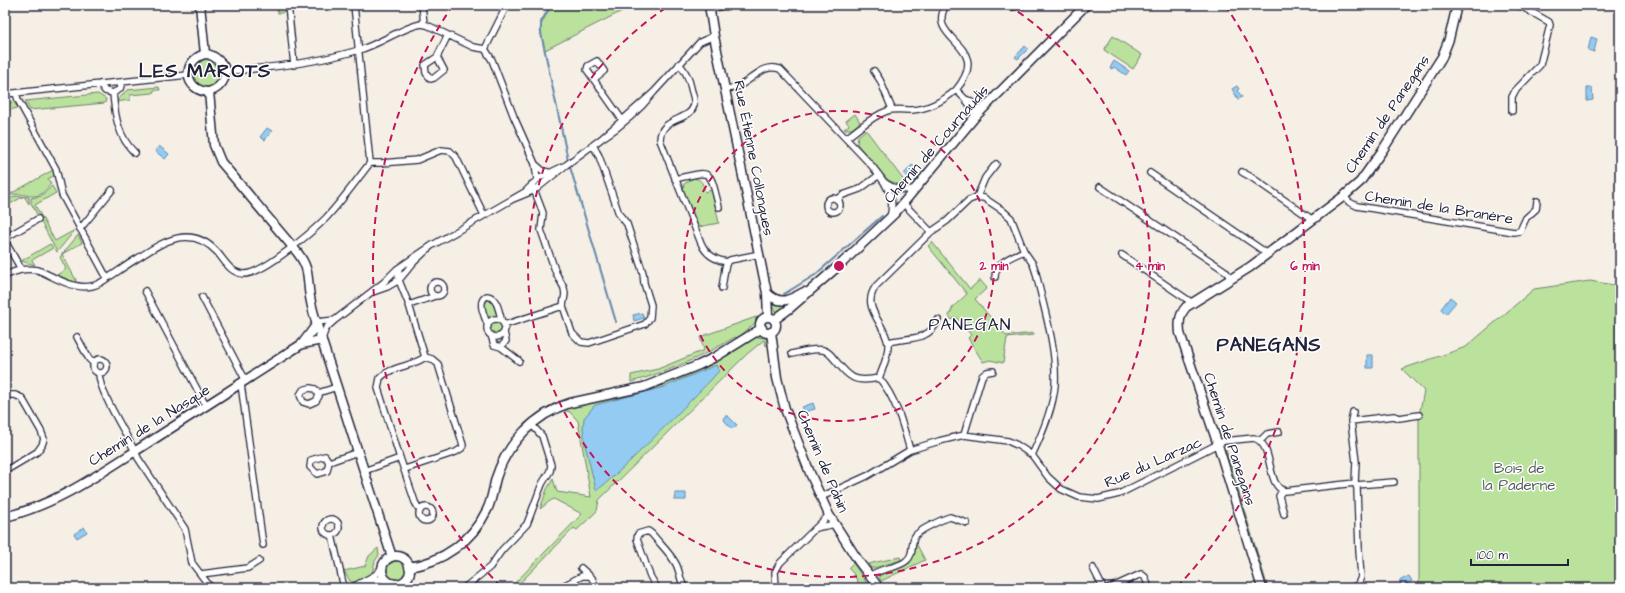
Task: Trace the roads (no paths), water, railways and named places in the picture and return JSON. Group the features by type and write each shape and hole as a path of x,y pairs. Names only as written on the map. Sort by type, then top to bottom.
{"street":[{"path":"200,5 205,54"},
{"path":"288,5 294,65"},
{"path":"5,276 21,269 38,270 83,288 96,285 157,246 177,238 190,238 202,241 217,252 231,269 244,274 258,270 292,246 328,216 370,163 354,5"},
{"path":"422,5 424,24"},
{"path":"484,49 507,5"},
{"path":"709,8 725,5"},
{"path":"846,138 877,116 892,109 916,109 927,107 945,98 956,90 966,75 968,60 965,51 942,26 941,16 946,5"},
{"path":"1004,5 1012,7 1022,5"},
{"name":"Chemin de Cournaudis","path":"771,318 789,310 889,219 918,187 977,114 1086,5"},
{"name":"Chemin de Panegans","path":"1262,588 1218,445 1180,333 1179,325 1181,315 1191,302 1232,278 1268,254 1360,182 1372,166 1438,63 1446,47 1457,5"},
{"path":"1512,111 1512,97 1515,91 1540,64 1550,25 1549,22 1519,5"},
{"name":"Rue Étienne Collongues","path":"709,8 760,254 771,318"},
{"path":"226,71 316,62 358,50 418,25 424,24 473,47 484,49 492,60 514,117 535,164 537,179 534,187 543,213 541,230 556,274 564,288 565,294 563,306 573,335 581,342 586,344 644,325 648,322 650,317 651,305 644,283 643,273 627,224 619,214 599,156 593,145"},
{"path":"437,57 448,35"},
{"path":"321,338 326,328 335,320 401,267 431,246 534,187 543,184 623,121 654,92 700,42 714,36"},
{"path":"205,54 215,57 222,63 226,71 225,78 221,85 209,92 202,91 196,87 191,82 188,75 189,69 194,62 205,54"},
{"path":"679,64 689,78 694,102 691,111 668,123 660,133 661,144 704,250 715,258 727,262"},
{"path":"726,89 741,85 764,69 772,67 778,68 785,73 879,175 892,197 931,232"},
{"path":"874,71 880,80 892,109"},
{"path":"5,94 188,75"},
{"path":"594,79 623,121"},
{"path":"100,84 106,91 113,93 120,89 122,82"},
{"path":"956,90 966,99 977,114"},
{"path":"16,92 18,100 56,169 62,195 107,278"},
{"path":"209,92 214,145 221,162 292,246 306,267 309,277 311,301 321,338 392,557"},
{"path":"113,93 117,123 129,146 135,153"},
{"path":"370,163 417,160 441,150 450,151 456,156 484,215"},
{"path":"537,179 546,173 569,163"},
{"path":"535,164 546,173"},
{"path":"977,197 985,178 996,164"},
{"path":"675,179 702,172 708,175 712,180 719,208"},
{"path":"1242,172 1313,220"},
{"path":"543,184 546,173"},
{"path":"1150,173 1268,254"},
{"path":"838,200 843,196 860,189 879,175"},
{"path":"884,182 891,187 898,189 911,190 918,187"},
{"path":"1100,187 1224,270 1232,278"},
{"path":"889,219 892,210 892,197 894,192 898,189"},
{"path":"80,229 112,190"},
{"name":"Chemin de la Branère","path":"1344,196 1349,202 1357,206 1514,232 1522,229 1526,218 1536,209 1537,201"},
{"path":"879,378 887,351 888,342 871,308 871,292 931,232 947,222 969,200 977,197 984,198 1011,218 1024,251 1033,264 1050,334 1055,364 1054,386 1050,409 1032,455"},
{"path":"21,269 5,239 38,220"},
{"path":"370,293 387,287 400,280 414,262 431,246"},
{"path":"995,277 996,271 1003,262 1024,251"},
{"path":"722,288 725,265 727,262 730,260 760,254"},
{"path":"1122,255 1191,302"},
{"path":"401,267 406,272"},
{"path":"401,267 398,276 409,305 425,357"},
{"path":"387,279 393,278 400,280"},
{"name":"Chemin de Cournaudis","path":"767,293 776,300 784,301 798,295 821,281"},
{"path":"145,291 206,406"},
{"path":"409,305 435,296"},
{"path":"501,347 506,341 503,324 494,298 487,296 483,298 481,303 488,330 494,345 501,347 519,361"},
{"path":"202,297 243,382 263,545"},
{"path":"488,326 490,322 495,320 503,324 563,306"},
{"path":"771,318 776,327 770,332 765,332 762,328 762,321 771,318"},
{"path":"317,322 335,320"},
{"path":"888,342 926,336 931,332 938,320"},
{"name":"Chemin de la Nasque","path":"302,344 309,336 317,322"},
{"path":"409,567 422,565 441,558 462,543 476,528 487,510 502,462 512,446 531,424 558,406 644,387 698,365 717,356 762,328"},
{"path":"491,335 499,337 504,332"},
{"name":"Chemin de Pahin","path":"770,332 785,409 810,473 829,515 879,588"},
{"path":"309,336 317,333 321,338"},
{"path":"77,337 89,359 93,363 93,370 102,373 106,369 106,362 99,358 93,363"},
{"name":"Chemin de la Nasque","path":"5,517 41,506 63,495 135,451 302,344 321,338"},
{"path":"792,354 812,350 823,350 830,354 851,378 860,380 879,378"},
{"path":"405,469 456,452 462,448 463,445 438,364 432,359 425,357 415,363 386,373 379,380 378,388 415,502 420,511"},
{"path":"964,435 982,376 987,372 993,371"},
{"path":"99,373 100,386 138,458 185,529 191,561 210,588"},
{"path":"879,378 888,389 901,418 910,450"},
{"path":"318,393 337,387"},
{"path":"5,395 15,394 22,398 44,439 37,452 5,471"},
{"path":"1352,588 1358,584 1361,577 1356,462 1350,421 1353,412"},
{"path":"1350,421 1394,416 1399,418 1419,415"},
{"path":"464,588 490,567 502,550 527,524 542,484 550,472 551,465 542,436 531,424"},
{"path":"1279,432 1267,434 1260,441 1263,445 1277,485 1282,491"},
{"name":"Rue du Larzac","path":"822,497 866,476 910,450 964,435 1009,442 1018,445 1032,455 1048,477 1061,488 1080,497 1098,499 1119,494 1228,440 1252,438 1260,441"},
{"path":"329,462 358,452"},
{"path":"364,471 400,458"},
{"path":"1282,491 1394,482"},
{"path":"1282,491 1279,496 1284,514"},
{"path":"776,588 775,572 780,563 829,515"},
{"path":"870,576 878,570 906,562 911,555 914,539 918,532 950,517 967,523"},
{"path":"817,528 832,525 834,523"},
{"path":"657,588 650,576 637,539 638,534 648,531 676,564 682,587"},
{"path":"332,535 344,588"},
{"path":"351,588 376,575 385,562 392,557 404,559 409,567 408,577 401,586 379,579 362,588"},
{"path":"201,574 248,568 259,561"},
{"path":"382,568 383,574 388,581"},
{"path":"581,568 588,576 592,578 596,588"},
{"path":"1093,568 1103,588"},
{"path":"1110,588 1141,574 1145,577 1149,588"},
{"path":"561,587 582,576 588,576"}],"water":[{"path":"1591,37 1597,39 1594,52 1588,50"},
{"path":"1025,46 1028,49 1018,59 1015,57"},
{"path":"1114,61 1129,71 1126,75 1114,67 1112,69 1110,68"},
{"path":"1237,86 1239,89 1237,91 1242,96 1238,99 1232,89"},
{"path":"1587,88 1592,88 1593,100 1587,101"},
{"path":"267,128 272,131 265,140 260,137"},
{"path":"159,146 169,154 165,159 155,151"},
{"path":"912,165 916,168 908,177 904,174"},
{"path":"1450,297 1456,302 1446,314 1441,309"},
{"path":"642,313 644,318 634,321 633,315"},
{"path":"1367,355 1373,355 1373,368 1367,368"},
{"path":"716,365 719,371 709,382 632,459 603,486 596,490 585,445 583,428 584,418 595,405 664,387"},
{"path":"813,403 815,409 804,412 802,407"},
{"path":"725,416 728,416 737,425 732,429 723,419"},
{"path":"675,493 686,493 686,500 674,500"},
{"path":"84,527 87,532 77,538 74,534"},
{"path":"1409,576 1412,581 1402,586 1399,581"}],"waterway":[{"path":"551,5 541,22 541,33 568,160 616,322"},
{"path":"784,294 815,275 882,216"}],"district":[{"name":"LES MAROTS","path":"205,70"},
{"name":"PANEGAN","path":"970,324"},
{"name":"PANEGANS","path":"1269,344"}],"park label":[{"name":"Bois de la Paderne","path":"1519,476"}]}
